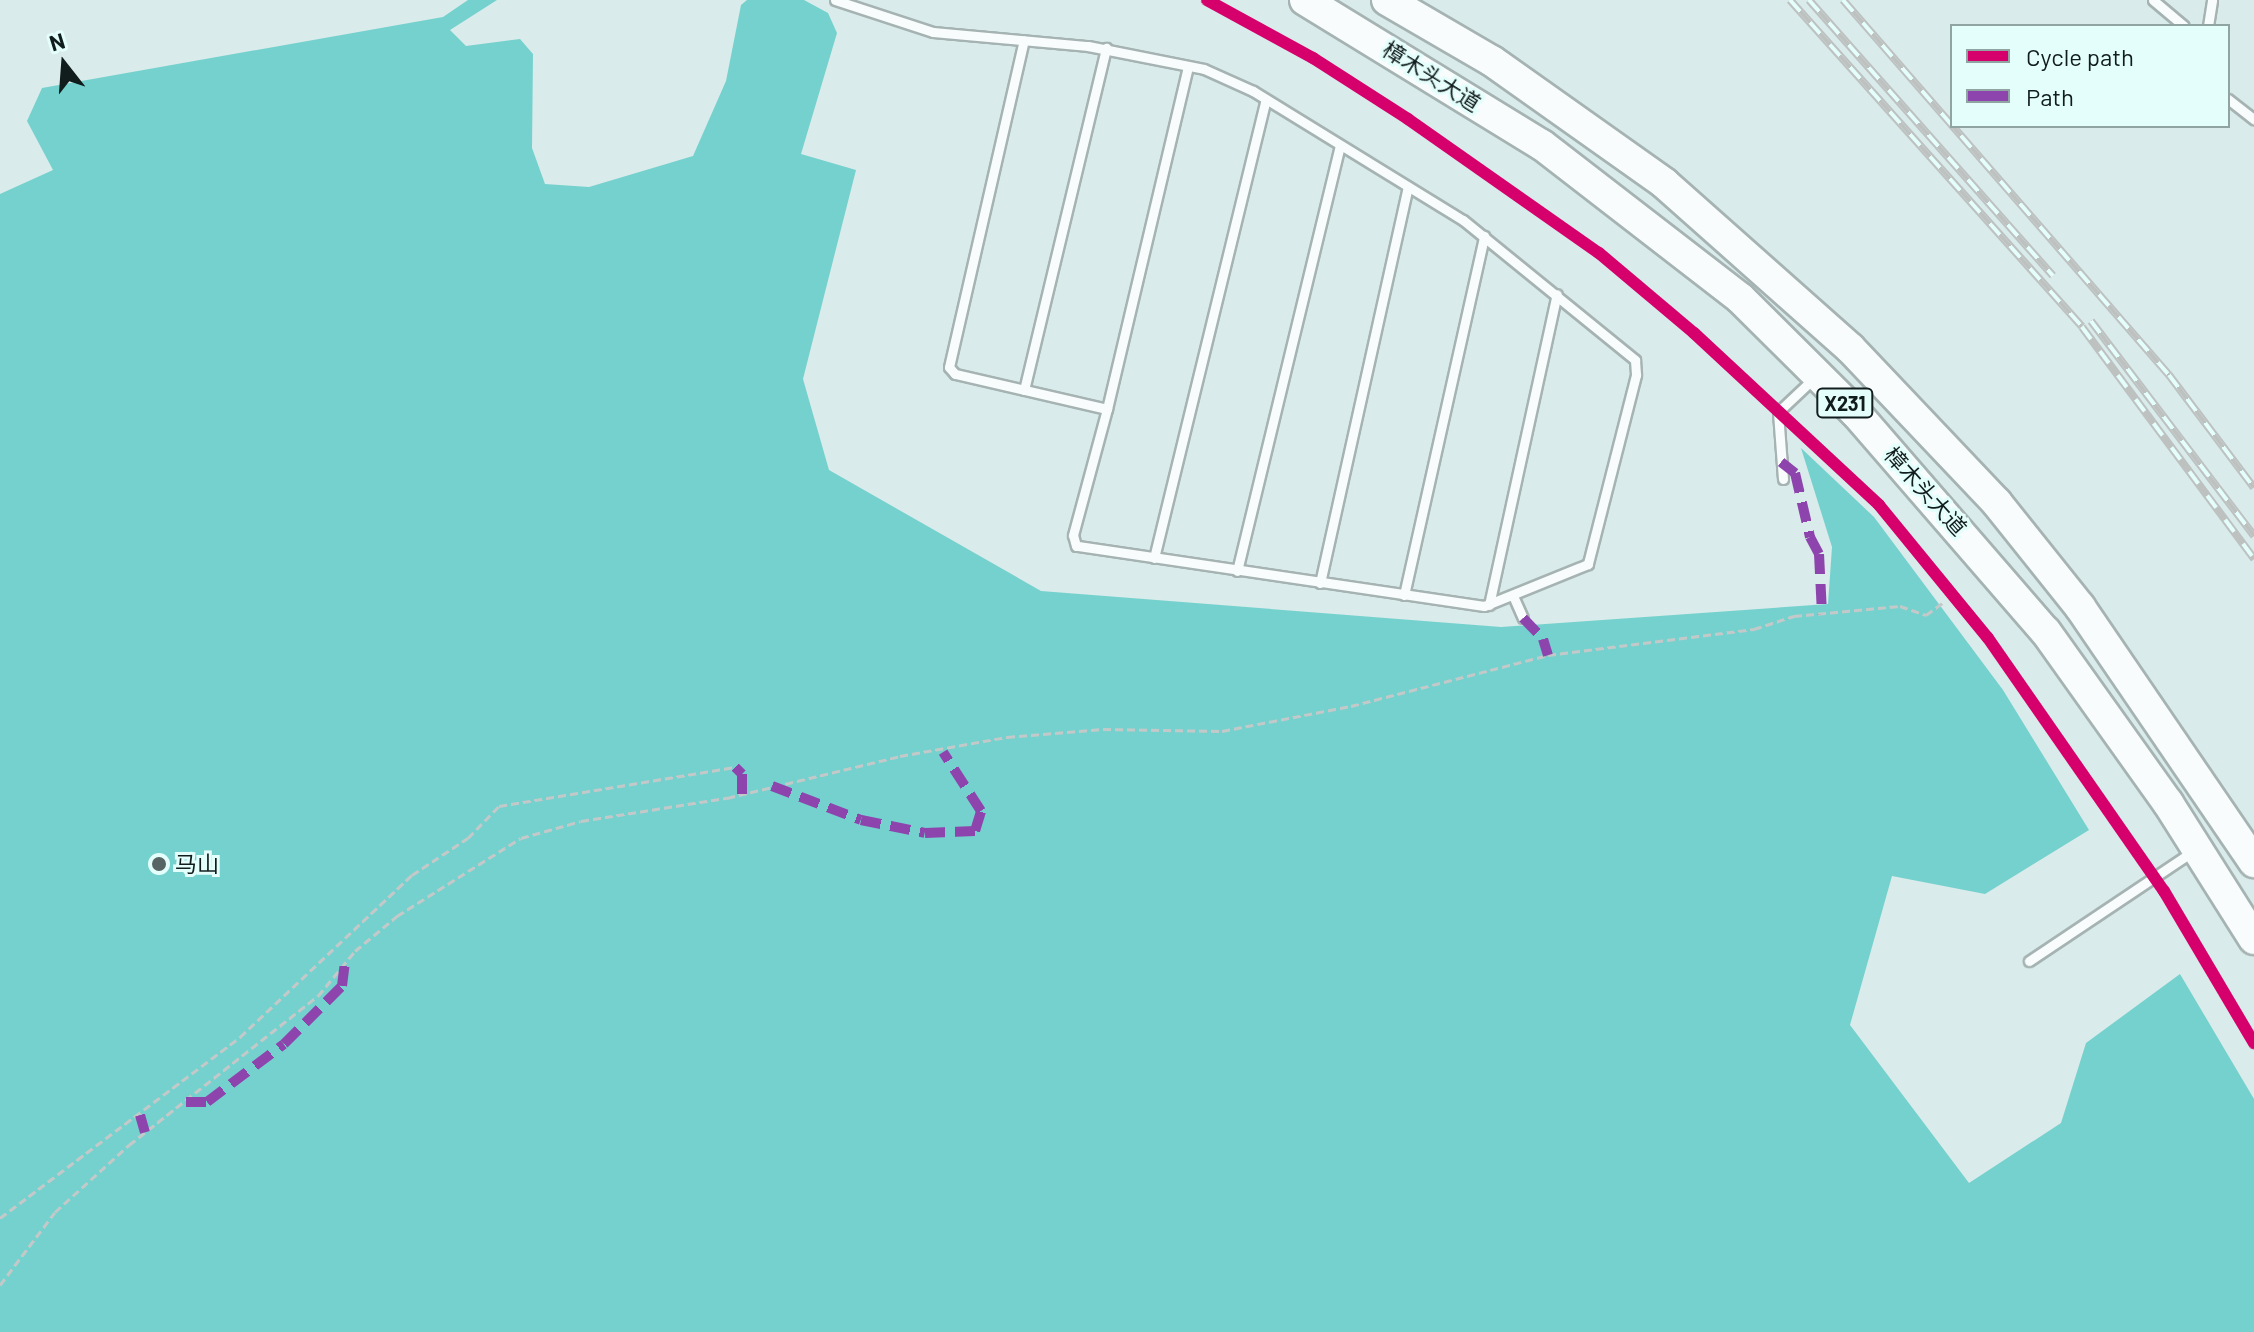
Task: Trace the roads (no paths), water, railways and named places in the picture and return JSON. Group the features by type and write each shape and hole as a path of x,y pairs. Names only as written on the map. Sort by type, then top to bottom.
{"main road":[{"name":"樟木头大道","path":"1305,0 1596,184 1740,298 1965,532 2046,632 2197,849 2254,939"},
{"name":"樟木头大道","path":"1387,0 1492,61 1664,183 1850,348 1997,503 2080,607 2254,862"}],"lane":[{"path":"835,0 933,32 1106,48 1188,66 1231,80 1484,236 1631,354 1636,375 1594,555 1580,571 1489,605 1237,571 1073,543 1188,66"},
{"path":"2153,0 2182,24"},
{"path":"2208,24 2212,0"},
{"path":"1024,40 949,367 955,374 1107,409"},
{"path":"1024,390 1106,48"},
{"path":"1154,558 1266,99"},
{"path":"2230,101 2254,119"},
{"path":"1237,571 1340,145"},
{"path":"1320,583 1408,187"},
{"path":"1404,595 1484,236"},
{"path":"1489,605 1557,294"},
{"path":"1783,479 1778,412 1817,375"},
{"path":"1514,598 1523,618"},
{"path":"2029,961 2197,849"}],"railway":[{"path":"1790,0 2082,327 2254,559"},
{"path":"1809,0 2053,276"},
{"path":"1843,0 1950,123"},
{"path":"1954,128 2169,375 2254,488"},
{"path":"2091,321 2254,536"}],"place":[{"name":"马山","path":"159,864"}]}
